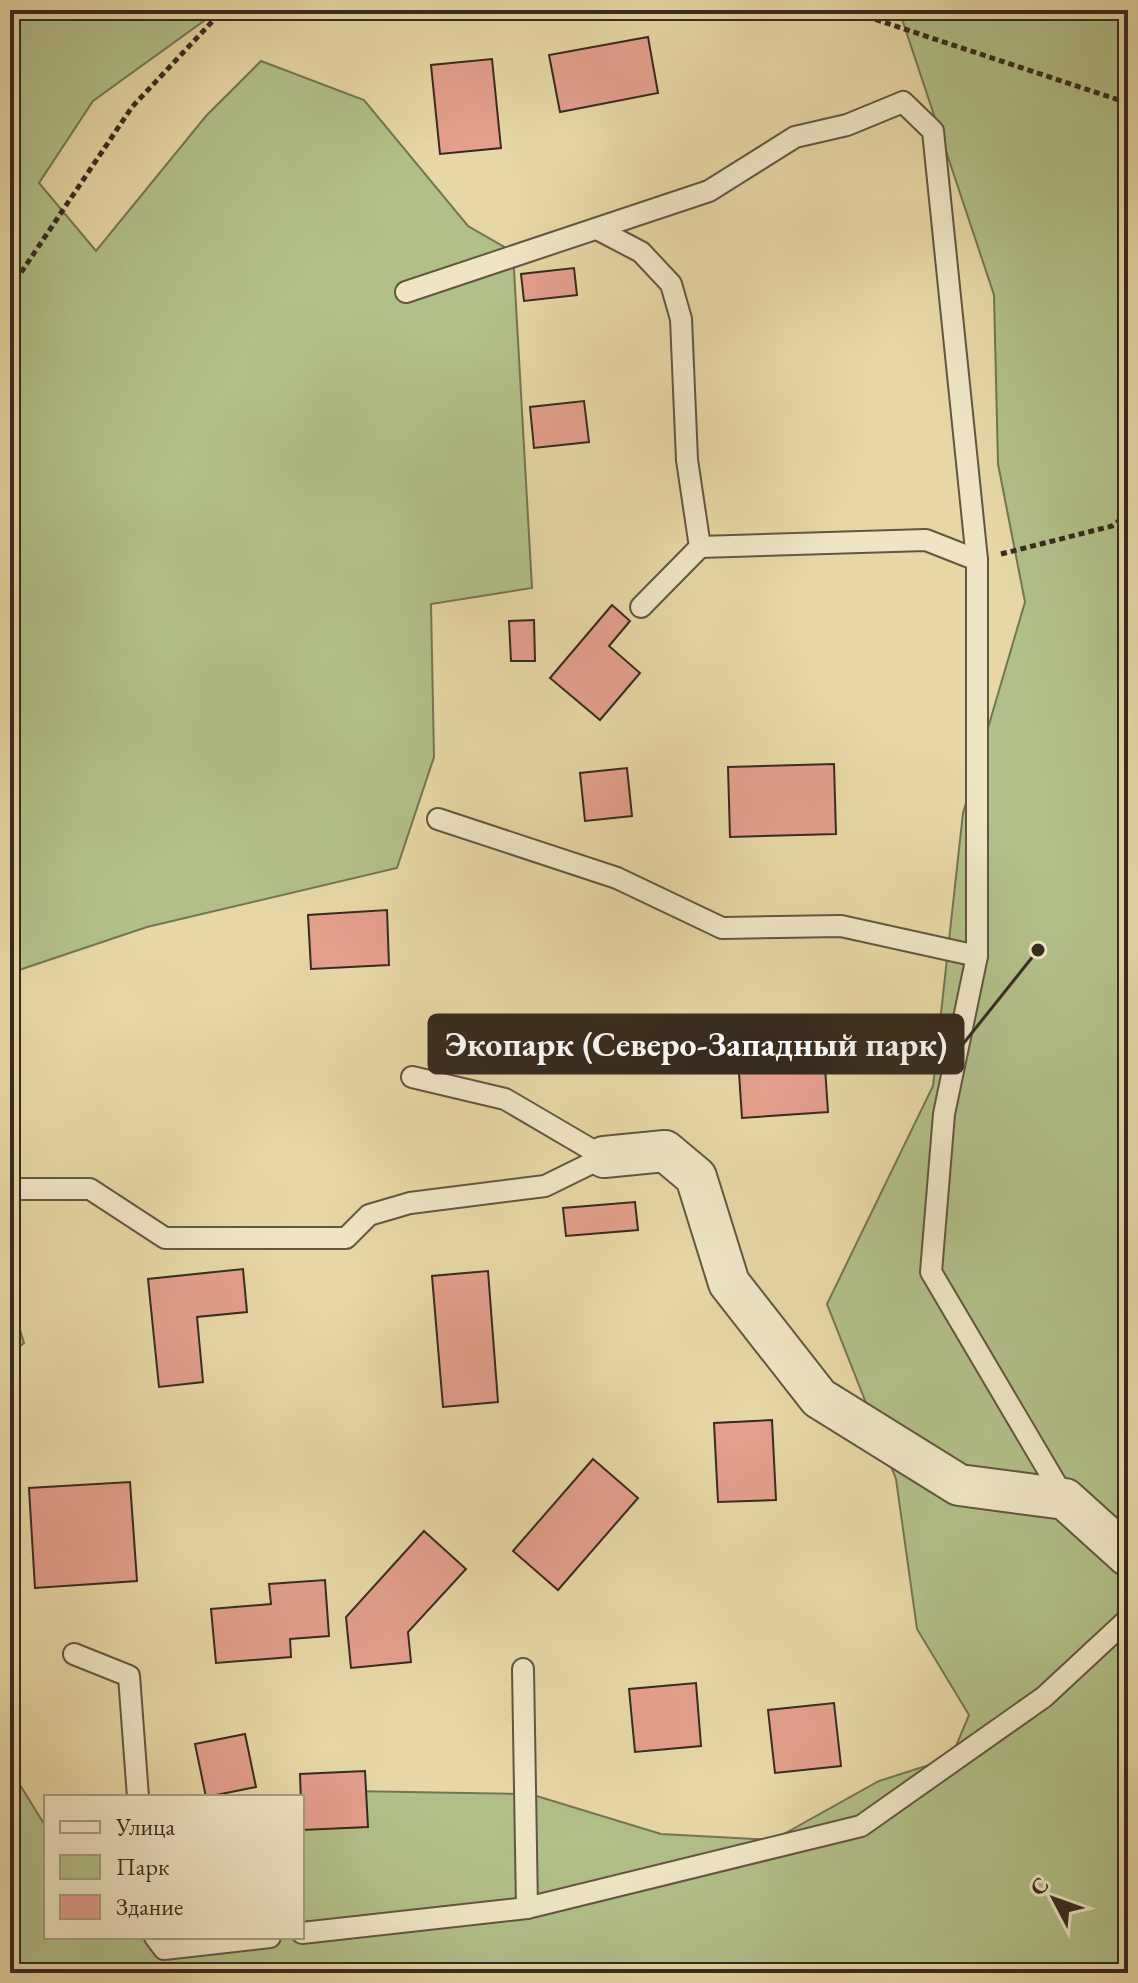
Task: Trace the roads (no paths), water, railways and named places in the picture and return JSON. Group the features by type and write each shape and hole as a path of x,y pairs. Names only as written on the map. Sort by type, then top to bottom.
{"street":[{"path":"604,1157 665,1151 696,1177 729,1283 819,1398 959,1485 1065,1499 1128,1556"}],"lane":[{"path":"406,292 709,191 795,137 847,125 903,102 933,131 977,560 977,956 944,1114 931,1272 1065,1499"},
{"path":"597,229 641,252 671,284 681,319 687,460 700,547"},
{"path":"641,607 700,547 926,540 977,560"},
{"path":"438,819 617,878 722,928 841,926 977,956"},
{"path":"412,1077 505,1099 604,1157"},
{"path":"10,1189 90,1189 165,1238 346,1238 369,1215 410,1203 545,1186 604,1157"},
{"path":"304,1933 527,1908 861,1826 1044,1697 1128,1619"},
{"path":"74,1654 129,1676 138,1795"},
{"path":"523,1669 527,1908"},
{"path":"156,1939 164,1949 252,1939"}],"place":[{"name":"Экопарк (Северо-Западный парк)","path":"1038,950"}]}
